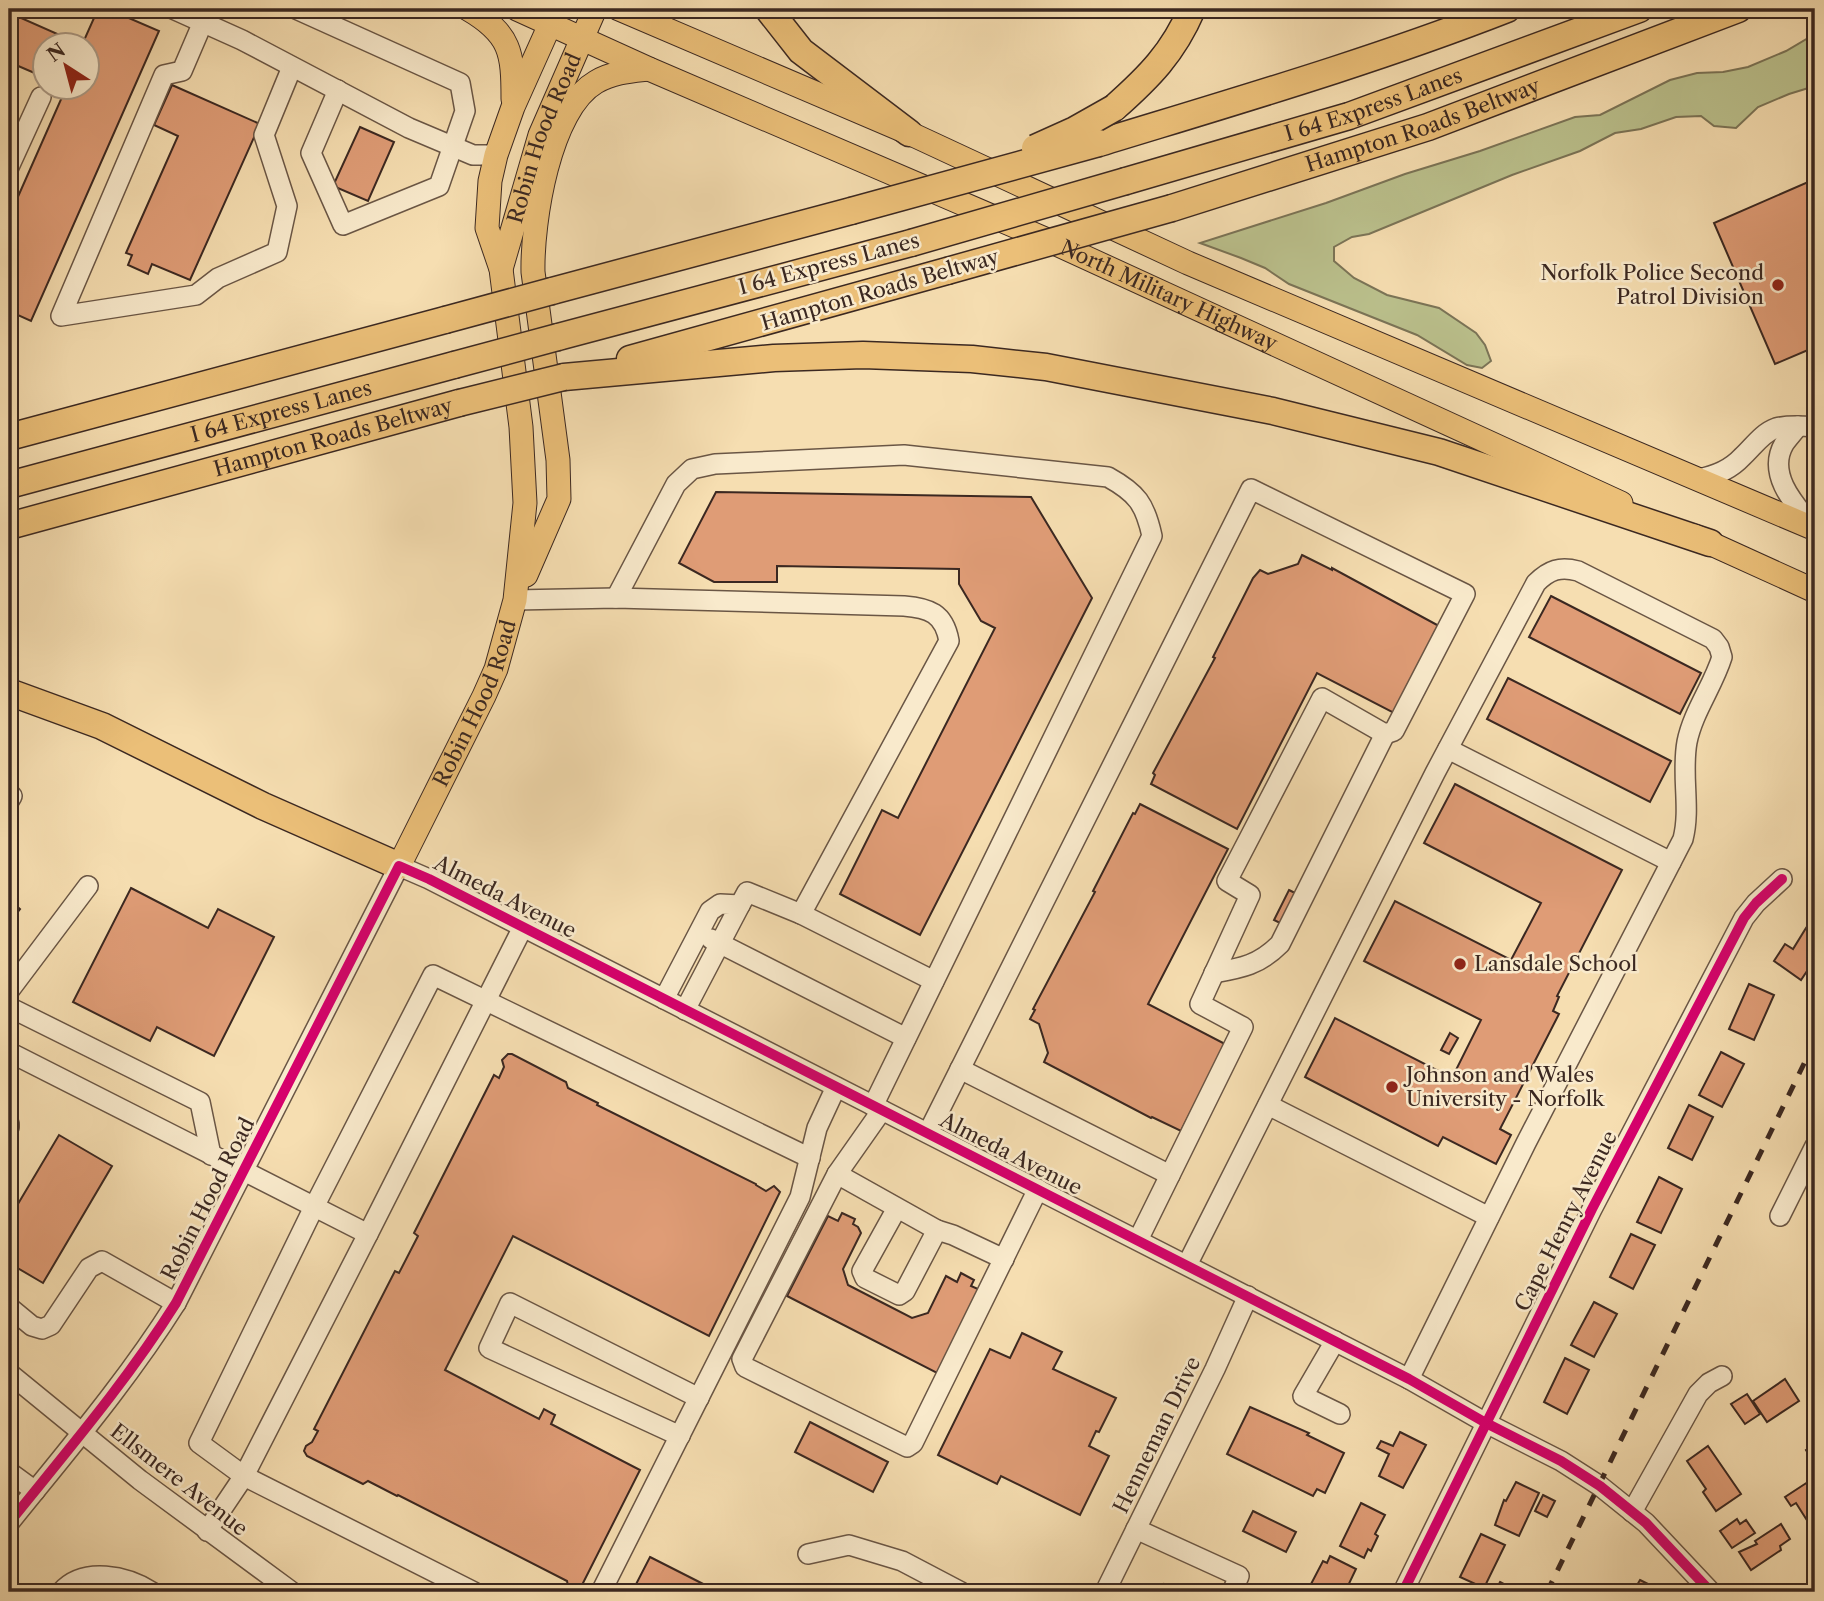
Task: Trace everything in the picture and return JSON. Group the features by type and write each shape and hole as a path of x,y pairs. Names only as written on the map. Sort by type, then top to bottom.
{"highway":[{"path":"768,9 801,51 909,133"},
{"path":"960,181 1075,130 1114,108 1149,77 1169,53 1192,9"},
{"path":"9,437 1099,143 1303,81 1507,9"},
{"name":"I 64 Express Lanes","path":"9,485 911,243 1349,116 1639,9"},
{"name":"Hampton Roads Beltway","path":"9,526 459,403 564,377 1172,208 1428,127 1738,9"},
{"path":"564,377 774,358 863,355 972,359 1046,367 1273,411 1439,452 1710,543"},
{"path":"9,692 102,726 263,806 399,866"}],"main road":[{"path":"468,9 494,26 510,54 513,64 513,107"},
{"name":"North Military Highway","path":"517,9 554,16 582,38 649,69 1052,242 1815,591"},
{"name":"Robin Hood Road","path":"501,269 540,135 595,9"},
{"name":"North Military Highway","path":"620,9 909,133 1188,264 1815,529"},
{"name":"Robin Hood Road","path":"399,866 487,690 500,657 515,600 523,547 525,478 501,269 486,228 490,181 496,155 513,107 554,16"},
{"path":"515,600 559,499 558,460 533,272 533,242 539,202 556,139 573,104 582,93 610,75 649,69"}],"street":[{"path":"173,9 409,128 473,155 496,155"},
{"path":"296,9 460,83 465,111 439,186 343,225 311,153 338,90"},
{"path":"203,22 182,71 164,75 61,316 196,295 218,278 276,252 287,206 264,135 292,67"},
{"path":"9,167 39,102"},
{"path":"1698,479 1712,477 1725,470 1740,460 1761,437 1776,428 1807,427"},
{"path":"1807,427 1783,445 1778,463 1779,474 1786,490 1815,529"},
{"path":"616,598 677,484 692,470 715,464 904,456 1108,477 1129,489 1147,513 1152,537 906,1038 877,1108 837,1174 742,1359 745,1367 907,1447 913,1443 1038,1189"},
{"path":"928,1133 1251,489 1465,594 1394,731 1385,734 1280,944 1265,959 1243,968 1214,973"},
{"path":"1187,1265 1448,749 1536,583 1555,569 1578,571 1713,639 1722,657 1693,720 1687,742 1687,823 1683,839 1409,1379"},
{"path":"515,600 616,598 922,607 938,615 947,629 948,641 801,914"},
{"path":"1138,1240 1242,1027 1200,1004 1250,895 1227,881 1322,698 1385,734"},
{"path":"1448,749 1671,862"},
{"path":"9,793 12,796 9,802"},
{"name":"Almeda Avenue","path":"399,866 1335,1340 1561,1461 1600,1486 1632,1512 1687,1564 1711,1592"},
{"name":"Robin Hood Road","path":"9,1523 149,1346 176,1303 399,866"},
{"name":"Cape Henry Avenue","path":"1403,1592 1633,1129 1744,918 1782,879"},
{"path":"9,991 88,886"},
{"path":"685,1010 747,891 801,914 934,981"},
{"path":"664,999 710,911 720,904 740,905"},
{"path":"207,1531 244,1476 523,927"},
{"path":"698,934 906,1038"},
{"path":"474,1592 244,1476 198,1443 314,1207 433,975 810,1158"},
{"path":"9,1007 200,1102 211,1155"},
{"path":"9,1052 368,1234"},
{"path":"960,1069 1170,1174"},
{"path":"601,1592 800,1197 817,1128 836,1087"},
{"path":"1268,1105 1489,1217"},
{"path":"1780,1216 1815,1146"},
{"path":"837,1174 937,1230 1004,1259"},
{"path":"897,1208 862,1271 865,1278 899,1294 905,1291 937,1230"},
{"path":"9,1307 32,1326 42,1329 51,1325 89,1268 102,1261 176,1303"},
{"name":"Henneman Drive","path":"1105,1592 1216,1370 1248,1296"},
{"path":"680,1436 489,1348 510,1303 699,1398"},
{"path":"1335,1340 1303,1396 1340,1414"},
{"name":"Ellsmere Avenue","path":"9,1373 207,1531 292,1592"},
{"path":"1632,1512 1698,1394 1709,1383 1722,1376"},
{"path":"9,1472 35,1491"},
{"path":"1136,1529 1239,1576 1232,1592"},
{"path":"808,1554 849,1545 902,1561 961,1592"},
{"path":"61,1592 74,1581 103,1576 127,1578 152,1592"}],"green space":[{"path":"1815,34 1815,86 1758,107 1736,128 1714,126 1701,116 1676,117 1641,129 1615,133 1580,151 1512,175 1369,234 1352,237 1334,247 1334,261 1354,278 1387,295 1439,308 1476,333 1485,345 1491,361 1482,368 1467,365 1417,335 1289,284 1265,268 1200,243 1326,203 1575,117 1600,115 1670,80 1697,73 1748,67 1786,51"}],"building":[{"path":"9,9 25,9 21,18 53,32 32,32 32,72 9,62"},
{"path":"98,9 108,9 159,31 31,321 18,315 11,332 9,217 60,102 102,102 102,32 88,32"},
{"path":"172,85 260,124 190,280 152,264 148,274 128,265 132,255 126,253 178,136 154,125"},
{"path":"360,127 394,142 368,201 333,186"},
{"name":"Norfolk Police Second Patrol Division","path":"1815,179 1815,347 1775,364 1714,223"},
{"path":"716,492 1031,497 1092,598 920,935 840,894 882,810 898,818 995,628 981,621 959,584 959,569 777,566 777,582 714,582 679,563"},
{"path":"1302,555 1332,568 1439,626 1394,713 1317,673 1237,829 1151,784 1155,775 1153,773 1215,658 1213,657 1253,578 1260,570 1268,574 1298,564"},
{"path":"1551,596 1701,673 1680,714 1529,637"},
{"path":"1508,678 1671,761 1650,802 1487,719"},
{"path":"1455,784 1622,870 1557,996 1559,997 1553,1011 1559,1014 1500,1129 1511,1135 1496,1164 1443,1137 1438,1146 1305,1077 1335,1018 1452,1078 1481,1020 1364,961 1395,901 1511,960 1541,903 1424,843"},
{"path":"1140,804 1228,849 1148,1004 1225,1044 1181,1131 1044,1062 1048,1053 1039,1024 1030,1019 1095,892 1093,891"},
{"path":"131,888 208,928 218,909 274,937 214,1056 157,1027 150,1041 73,1002"},
{"path":"1289,890 1295,893 1280,923 1274,920"},
{"path":"9,899 20,909 9,923"},
{"path":"1806,928 1815,935 1815,959 1801,980 1774,961 1785,944 1793,949"},
{"path":"1749,984 1774,995 1754,1040 1729,1029"},
{"path":"1450,1033 1458,1038 1449,1054 1441,1050"},
{"path":"1721,1052 1744,1064 1722,1107 1699,1095"},
{"path":"508,1054 566,1082 568,1088 598,1103 597,1105 766,1191 774,1186 780,1192 709,1336 513,1236 445,1370 539,1419 544,1409 555,1415 551,1424 640,1470 580,1589 575,1592 569,1591 567,1581 398,1495 368,1481 363,1484 307,1456 304,1451 318,1431 314,1429 395,1271 399,1273 418,1236 414,1233 494,1075 499,1078 504,1067 502,1060"},
{"path":"1689,1105 1713,1117 1692,1160 1668,1148"},
{"path":"59,1135 112,1166 43,1283 9,1263 9,1219"},
{"path":"1659,1177 1682,1189 1661,1233 1637,1222"},
{"path":"842,1213 855,1219 853,1224 861,1233 843,1269 848,1285 912,1318 928,1313 946,1276 957,1282 961,1273 974,1280 971,1286 978,1289 980,1294 939,1374 787,1296 828,1216 838,1221"},
{"path":"1631,1234 1655,1245 1633,1289 1610,1277"},
{"path":"1594,1302 1617,1314 1594,1357 1571,1345"},
{"path":"1022,1333 1062,1352 1053,1369 1116,1398 1089,1446 1109,1456 1080,1515 1001,1476 997,1484 938,1455 990,1349 1010,1358"},
{"path":"1565,1358 1589,1370 1567,1414 1544,1402"},
{"path":"1785,1379 1799,1401 1767,1422 1753,1401"},
{"path":"1747,1394 1760,1414 1745,1424 1731,1404"},
{"path":"1250,1407 1309,1433 1307,1435 1344,1453 1325,1493 1317,1489 1313,1496 1227,1454"},
{"path":"810,1422 888,1462 873,1492 795,1452"},
{"path":"1400,1432 1426,1445 1403,1488 1379,1476 1389,1454 1377,1448 1381,1441 1393,1446"},
{"path":"1815,1444 1815,1465 1806,1450"},
{"path":"1708,1446 1741,1494 1716,1511 1703,1492 1706,1489 1687,1461"},
{"path":"1814,1478 1815,1522 1810,1525 1796,1503 1791,1506 1785,1497"},
{"path":"1516,1482 1539,1493 1519,1536 1495,1525 1504,1500 1506,1501"},
{"path":"1543,1495 1555,1501 1547,1517 1535,1511"},
{"path":"1361,1503 1385,1515 1375,1534 1378,1536 1371,1551 1368,1549 1364,1558 1340,1546"},
{"path":"1253,1511 1296,1532 1286,1552 1243,1531"},
{"path":"1737,1519 1740,1524 1746,1520 1755,1533 1732,1548 1720,1531"},
{"path":"1781,1524 1790,1539 1780,1546 1781,1550 1751,1570 1739,1552 1757,1544 1755,1541"},
{"path":"1481,1534 1505,1545 1484,1588 1460,1577"},
{"path":"1330,1556 1356,1569 1345,1592 1313,1592 1315,1588 1310,1586 1323,1561 1327,1563"},
{"path":"650,1557 719,1592 632,1592"},
{"path":"1640,1580 1656,1588 1654,1592 1633,1592"},
{"path":"1500,1582 1513,1589 1512,1592 1495,1592"},
{"path":"1164,1584 1181,1592 1160,1592"}],"railway":[{"path":"1547,1592 1815,1041"}],"cycle path":[{"path":"9,1523 117,1388 176,1303 399,866 1409,1379 1486,1423 1561,1461 1600,1486 1646,1523 1711,1592"},
{"path":"1403,1592 1592,1209 1744,918 1782,879"}],"place":[{"name":"Norfolk Police Second Patrol Division","path":"1778,285"},
{"name":"Lansdale School","path":"1460,964"},
{"name":"Johnson and Wales University - Norfolk","path":"1392,1087"}]}
